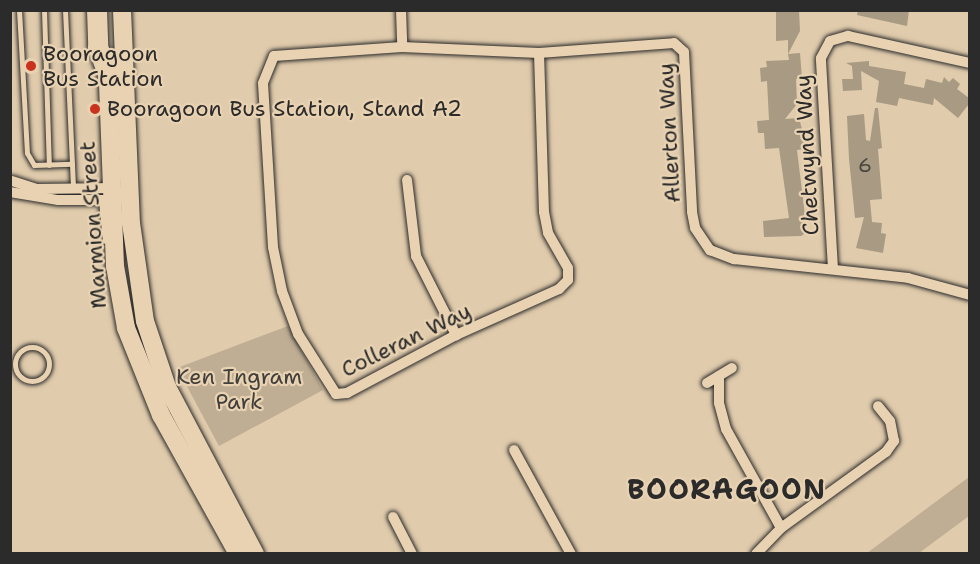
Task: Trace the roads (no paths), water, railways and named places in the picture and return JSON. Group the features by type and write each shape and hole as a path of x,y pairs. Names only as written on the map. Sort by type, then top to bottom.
{"highway":[{"path":"97,10 98,47 107,72"}],"main road":[{"name":"Marmion Street","path":"105,10 107,72 117,195 120,300 130,343 149,389 237,554"},
{"name":"Marmion Street","path":"122,10 117,195 138,290 156,358 186,425 255,554"}],"street":[{"path":"401,10 402,47"},
{"name":"Chetwynd Way","path":"833,269 821,58 830,41 848,36 969,63"},
{"name":"Allerton Way","path":"274,56 402,47 539,53 674,43 684,51 692,212 695,228 710,250 734,259 908,278 969,295"},
{"name":"Colleran Way","path":"274,56 263,83 273,247 282,291 298,334 328,386 336,393 347,393 456,335 559,289 568,280 568,268 548,233 544,212 539,53"},
{"path":"407,180 416,255 456,335"},
{"path":"11,183 40,199 117,195"},
{"path":"11,183 37,189 73,189 117,195"},
{"path":"707,383 732,369"},
{"path":"719,376 719,403 726,429 781,528"},
{"path":"756,554 781,528 886,452 894,441 891,421 878,406"},
{"path":"514,450 571,554"},
{"path":"393,517 412,554"}],"lane":[{"path":"19,10 27,153 34,165 72,164"},
{"path":"44,10 49,165"},
{"path":"65,10 73,189"},
{"path":"105,245 117,195"},
{"path":"106,256 110,279 120,300"},
{"path":"25,348 40,348 49,362 46,374 34,381 23,378 16,370 17,355 25,348"}],"place":[{"name":"Booragoon Bus Station","path":"31,66"},
{"name":"Booragoon Bus Station, Stand A2","path":"95,109"}],"district":[{"name":"BOORAGOON","path":"727,489"}],"park label":[{"name":"Ken Ingram Park","path":"239,388"}]}
